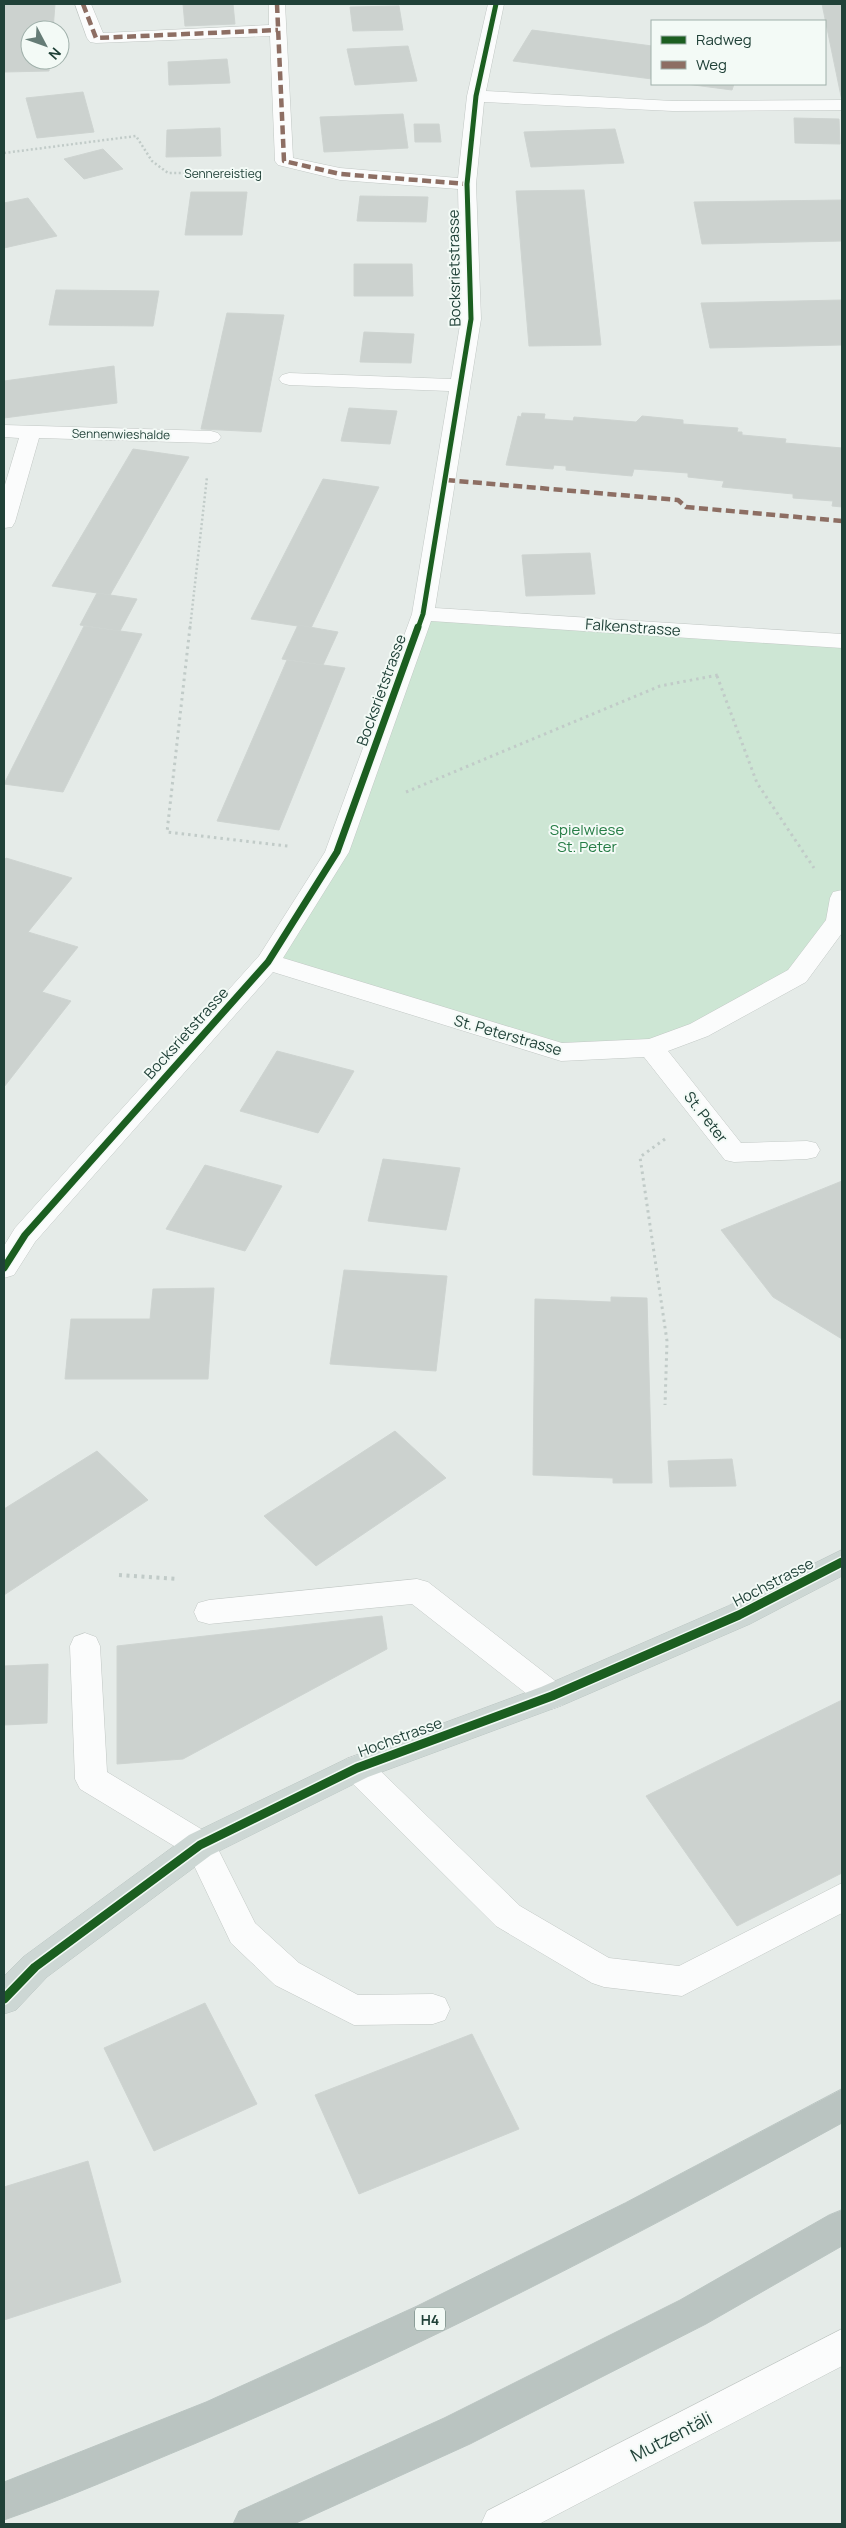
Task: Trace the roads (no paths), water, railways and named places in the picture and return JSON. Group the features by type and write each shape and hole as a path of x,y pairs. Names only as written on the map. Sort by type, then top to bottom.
{"highway":[{"name":"H4","path":"4,2501 179,2431 378,2344 540,2266 685,2192 842,2105"},
{"path":"252,2524 457,2432 693,2312 842,2228"}],"main road":[{"name":"Hochstrasse","path":"4,1998 35,1967 200,1844 357,1768 552,1696 739,1616 842,1562"}],"street":[{"path":"83,4 96,38 278,30"},
{"path":"277,4 284,161 340,174 467,184"},
{"name":"Bocksrietstrasse","path":"4,1268 25,1235 268,962 337,852 423,614 471,319 467,184 476,96 496,4"},
{"path":"476,96 674,106 842,106"},
{"path":"289,379 461,385"},
{"name":"Sennenwieshalde","path":"4,431 211,436"},
{"path":"4,522 31,432"},
{"name":"Falkenstrasse","path":"423,614 842,641"},
{"name":"St. Peterstrasse","path":"268,962 561,1052 651,1048 699,1030 797,976 838,921 842,898"},
{"name":"St. Peter","path":"651,1048 734,1153 807,1150"},
{"path":"209,1612 417,1591 552,1696"},
{"path":"85,1646 91,1779 200,1844 243,1933 287,1974 354,2010 433,2009"},
{"path":"357,1768 508,1916 604,1972 682,1981 842,1898"},
{"name":"Mutzentäli","path":"500,2524 842,2347"}],"park label":[{"name":"Spielwiese St. Peter","path":"587,838"}]}
